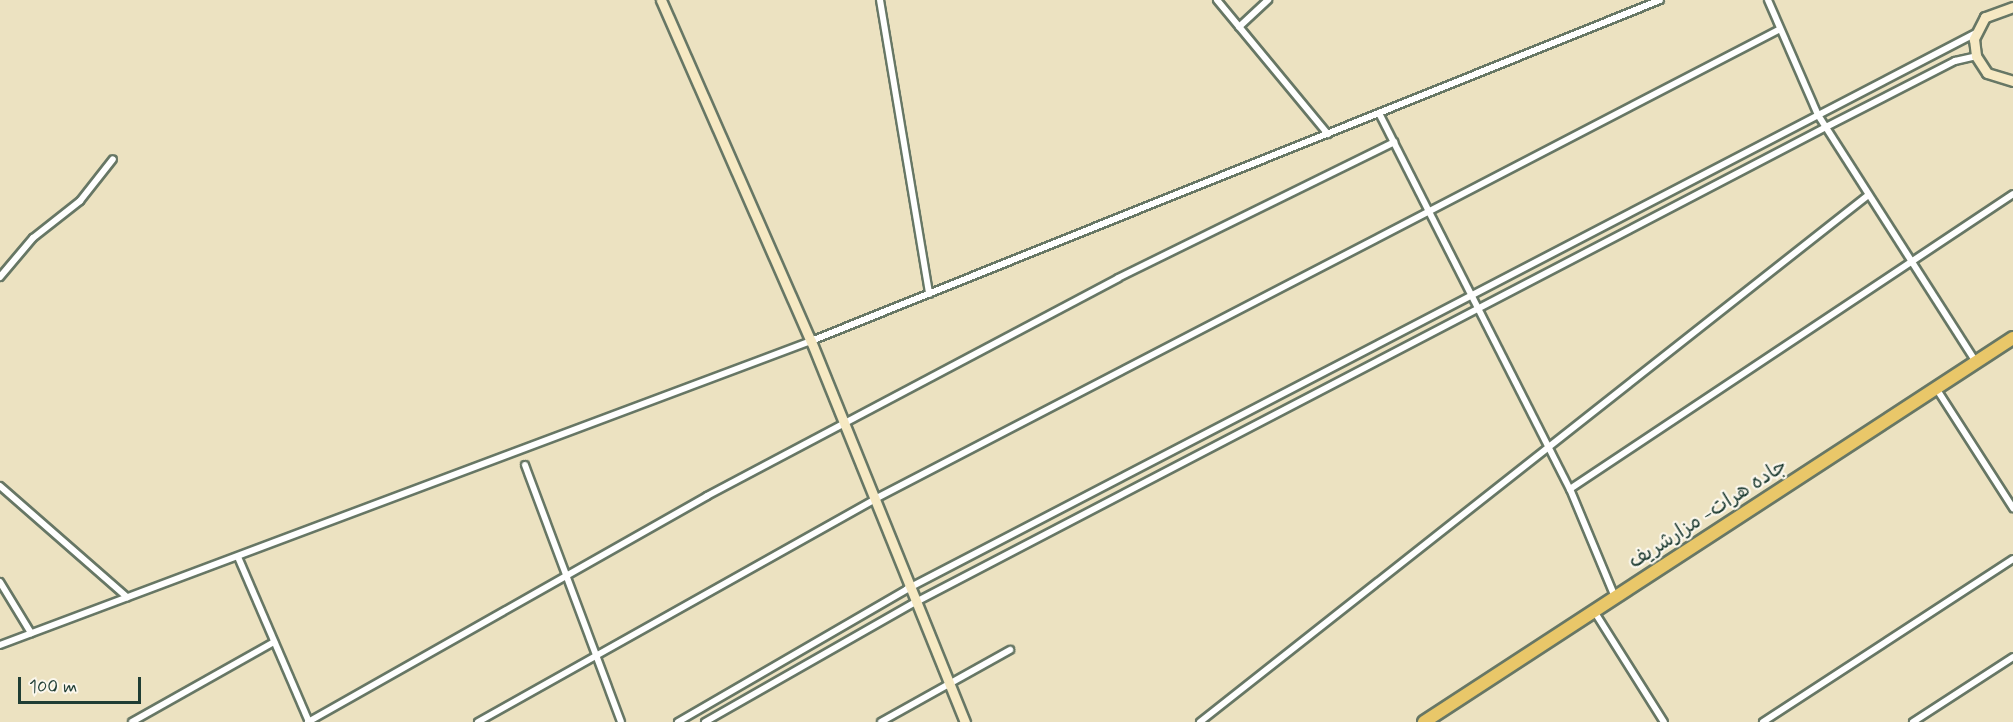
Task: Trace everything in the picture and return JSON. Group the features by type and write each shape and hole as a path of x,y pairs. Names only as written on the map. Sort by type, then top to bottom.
{"highway":[{"name":"جاده هرات- مزارشریف","path":"1424,722 2013,338"}],"street":[{"path":"661,0 811,341 907,589 965,722"},
{"path":"880,0 929,294"},
{"path":"1217,0 1328,134"},
{"path":"1239,27 1268,0"},
{"path":"0,645 238,557 512,449 811,341 1660,0"},
{"path":"1768,0 1818,115 1867,196 1976,362"},
{"path":"1991,0 1996,10"},
{"path":"678,722 907,589 1976,33 1996,10 2013,7"},
{"path":"478,722 873,501 1430,215 1780,29"},
{"path":"1976,33 1976,56 1987,73 2013,81"},
{"path":"705,722 914,603 1826,127 1955,61 1976,56"},
{"path":"1379,113 1476,311 1570,489 1615,597"},
{"path":"238,557 309,722 571,577 707,496 844,426 1118,278 1394,142"},
{"path":"0,277 33,238 80,201 113,159"},
{"path":"1570,489 2013,194"},
{"path":"1200,722 1867,196"},
{"path":"1936,388 2013,508"},
{"path":"525,465 571,577 621,722"},
{"path":"0,486 127,597"},
{"path":"1763,722 2013,559"},
{"path":"0,582 31,633"},
{"path":"1594,611 1664,722"},
{"path":"132,722 274,642"},
{"path":"881,722 1010,650"},
{"path":"1913,722 2013,657"}]}
